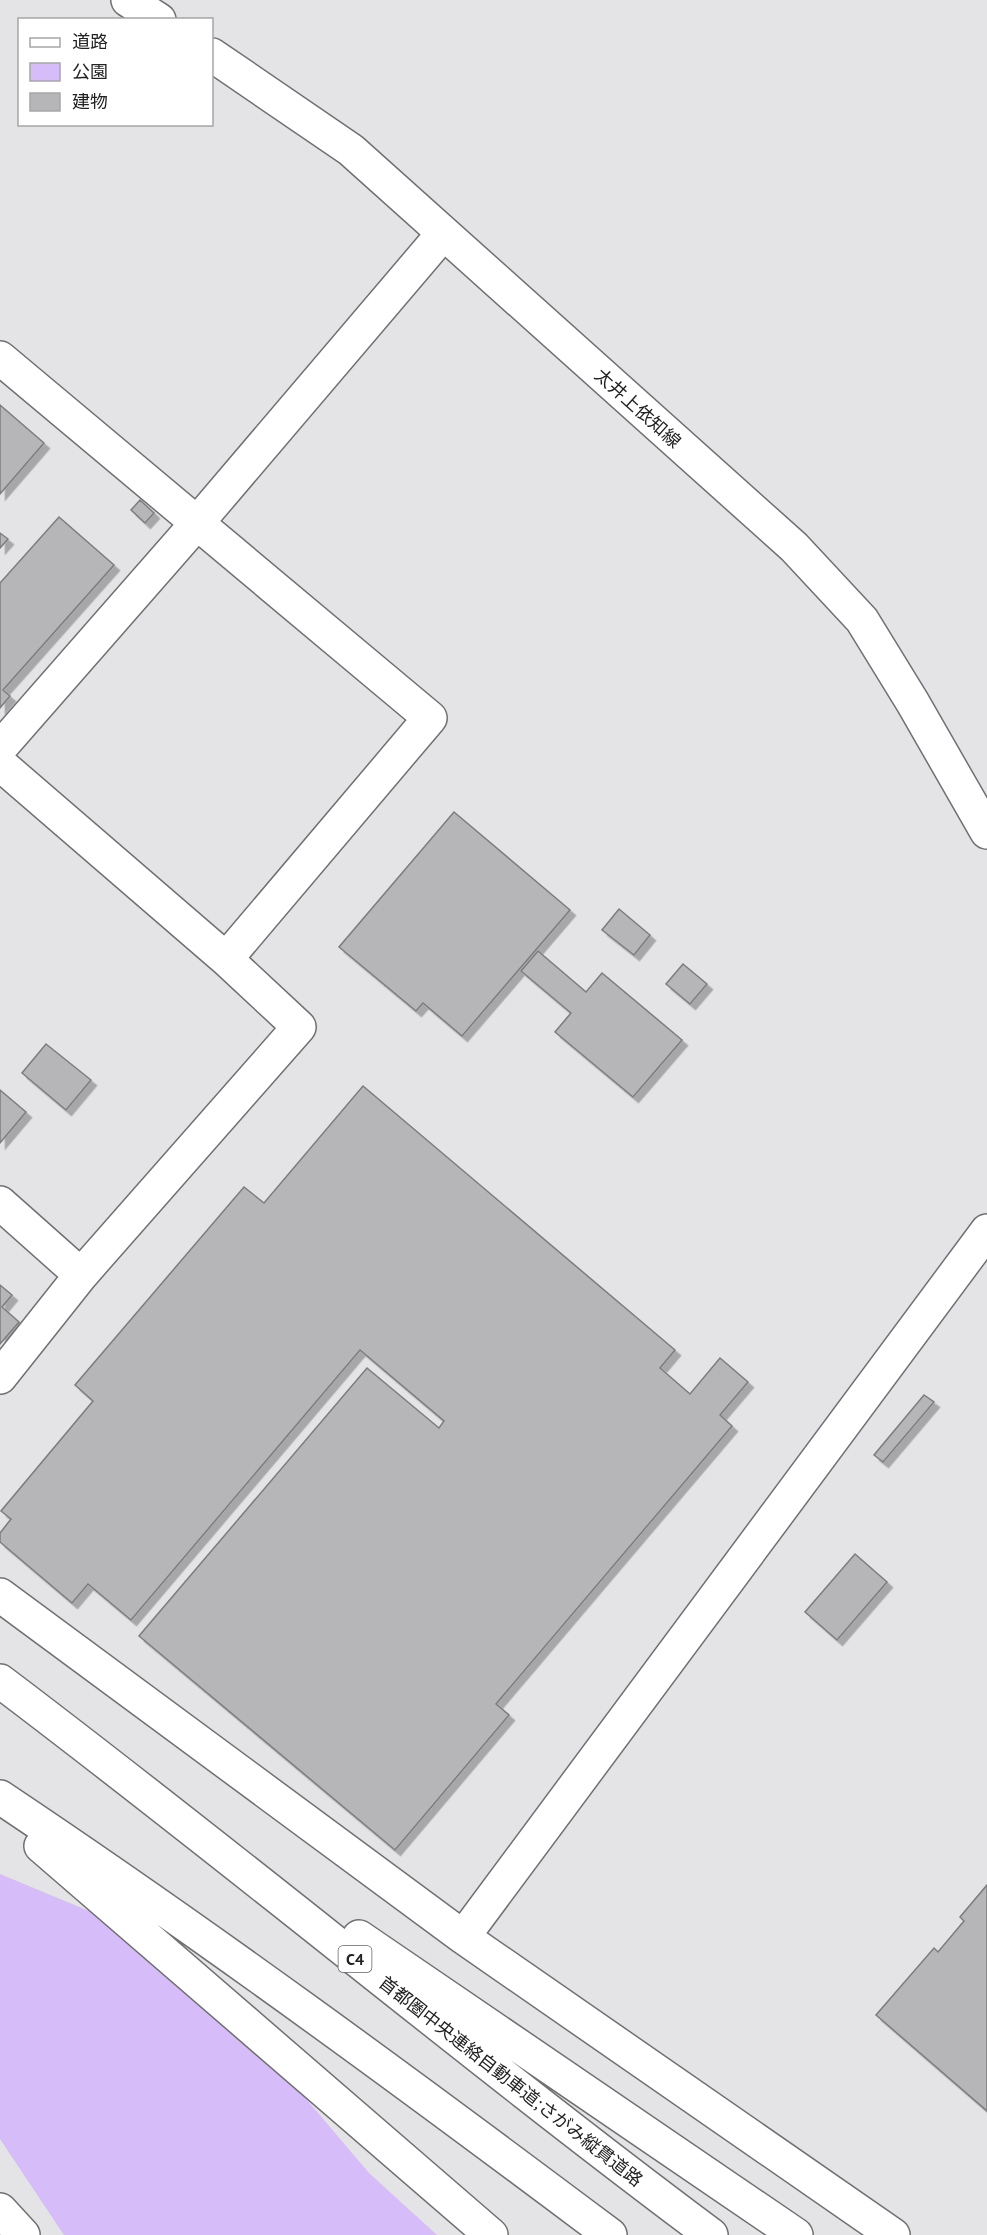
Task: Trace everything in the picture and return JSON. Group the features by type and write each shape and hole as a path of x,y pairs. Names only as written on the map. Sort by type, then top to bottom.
{"main road":[{"path":"128,0 156,18"},
{"name":"太井上依知線","path":"213,56 351,150 442,235 794,547 862,620 914,703 987,832"},
{"path":"0,748 442,235"},
{"path":"0,358 430,718 226,959"},
{"path":"0,764 226,959 299,1027 81,1275 0,1377"},
{"path":"0,1203 81,1275"},
{"path":"464,1937 987,1231"},
{"path":"0,1594 464,1937 892,2235"},
{"name":"首都圏中央連絡自動車道;さがみ縦貫道路","path":"0,1681 137,1785 563,2124 711,2235"},
{"path":"137,1785 796,2235"},
{"path":"0,1797 105,1867 349,2040 610,2235"},
{"path":"0,1810 491,2235"},
{"path":"0,2210 23,2235"}],"green space":[{"path":"0,1874 178,1948 369,2173 437,2235 64,2235 0,2139"}],"building":[{"path":"0,405 44,443 0,494"},
{"path":"140,500 154,513 145,523 131,510"},
{"path":"59,517 114,565 3,690 10,696 0,708 0,583"},
{"path":"0,533 8,539 0,548"},
{"path":"454,812 570,910 462,1036 423,1003 416,1011 339,947"},
{"path":"619,909 650,935 634,955 602,930"},
{"path":"538,951 586,992 602,973 682,1040 633,1097 555,1032 571,1013 521,971"},
{"path":"683,964 707,984 690,1004 666,984"},
{"path":"46,1044 91,1080 66,1110 22,1073"},
{"path":"363,1086 675,1350 660,1368 690,1394 720,1358 748,1382 720,1415 732,1426 496,1704 509,1715 395,1850 139,1636 367,1368 439,1428 444,1421 360,1350 131,1620 88,1584 72,1603 0,1542 0,1533 11,1519 1,1511 93,1401 75,1385 244,1187 264,1203"},
{"path":"0,1090 26,1112 0,1143"},
{"path":"0,1285 12,1295 2,1307 19,1322 0,1344"},
{"path":"924,1395 934,1402 883,1462 874,1455"},
{"path":"855,1554 887,1582 837,1640 805,1612"},
{"path":"987,1885 987,2111 876,2015 934,1948 938,1952 964,1921 960,1917"}]}
